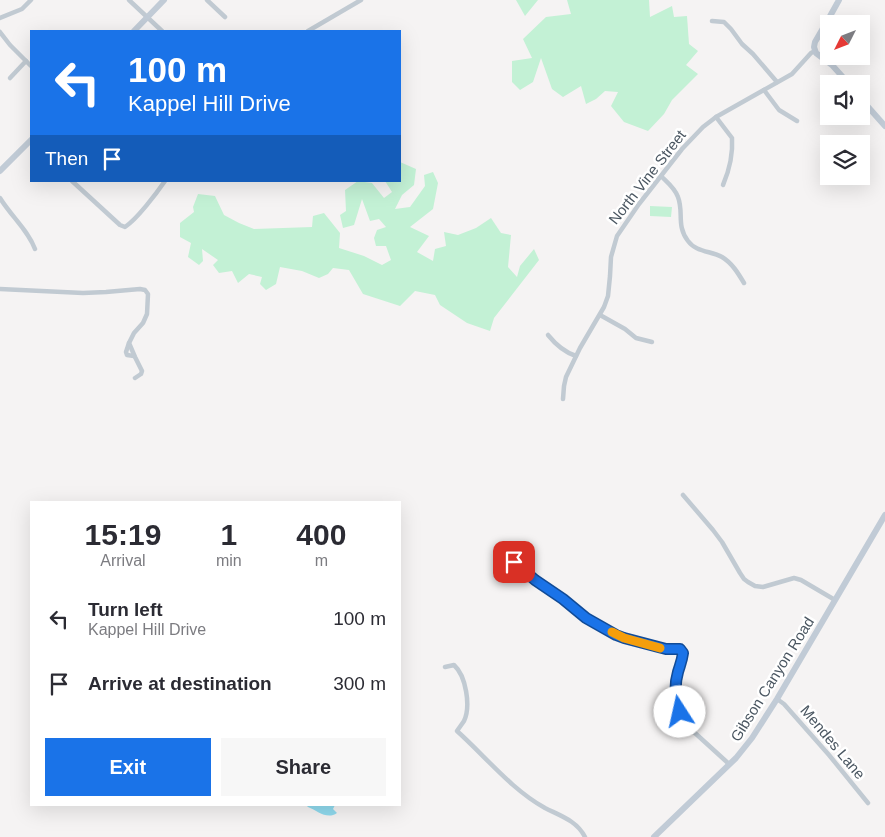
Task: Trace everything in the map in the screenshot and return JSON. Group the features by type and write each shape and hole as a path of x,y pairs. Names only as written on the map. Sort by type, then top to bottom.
{"main road":[{"path":"135,30 164,0"},
{"path":"838,0 814,46 815,51 840,75"},
{"path":"870,109 885,126"},
{"path":"0,171 30,143"},
{"name":"Gibson Canyon Road","path":"654,837 729,764 760,727 885,514"}],"street":[{"path":"0,18 22,8 31,0"},
{"path":"129,0 161,30"},
{"path":"207,0 225,17"},
{"path":"310,30 353,2 361,0"},
{"path":"712,21 724,22 731,28 742,44 777,82"},
{"path":"0,32 30,65"},
{"name":"North Vine Street","path":"563,399 566,377 608,296 611,257 617,236 692,137 716,117 792,74 815,51"},
{"path":"10,78 26,61"},
{"path":"764,90 780,110 797,121"},
{"path":"716,117 732,138 727,175 723,185"},
{"path":"661,176 678,197 681,228 687,240 692,246 716,254 729,262 744,283"},
{"path":"73,182 120,225 125,227 164,182"},
{"path":"0,198 5,207 32,239 36,249"},
{"path":"0,289 83,293 140,289 147,292 147,314 143,323 129,342 142,371 135,378"},
{"path":"600,314 636,338 652,342"},
{"path":"548,336 564,351 576,356"},
{"path":"683,495 714,530 740,573 748,582 755,586 763,587 794,578 801,580 835,600"},
{"path":"514,562 586,618 616,635 666,649 680,649 683,653 676,680 676,702 684,723 729,764"},
{"path":"445,667 454,665 459,669 465,683 467,705 465,719 457,731 512,784 543,807 577,825 585,837"},
{"name":"Mendes Lane","path":"777,699 784,704 829,755 868,804"}],"green space":[{"path":"516,0 538,0 525,16"},
{"path":"567,0 649,0 650,17 672,6 674,17 687,16 689,44 698,51 686,65 698,74 672,100 664,114 648,131 624,122 611,106 618,92 605,91 596,99 586,104 581,86 563,97 552,89 541,58 533,82 520,90 512,82 512,61 532,58 523,39 546,17 571,14"},
{"path":"401,162 416,169 414,185 402,195 395,209 410,207 425,186 424,175 433,172 438,183 433,209 410,227 429,236 417,252 433,261 435,249 446,246 444,232 458,235 476,228 491,218 501,233 511,235 508,267 517,277 520,266 534,249 539,260 494,318 490,331 467,323 440,305 435,295 415,291 400,306 363,294 349,270 333,268 328,274 319,278 302,271 280,267 276,284 266,290 260,284 262,277 249,274 238,283 232,271 219,273 213,265 218,260 202,249 203,261 199,265 188,257 191,243 180,237 180,223 194,212 193,207 198,194 215,196 224,215 254,229 312,227 313,216 324,213 340,233 339,248 364,256 382,265 391,260 386,246 376,246 374,238 377,230 386,227 379,219 370,221 362,199 354,225 343,228 340,215 346,211 345,190 357,182 372,183 384,198 392,192 386,182 401,182"},
{"path":"650,206 672,207 671,217 650,216"}],"water":[{"path":"334,806 333,809 337,813 330,816 308,807"}],"slow traffic":[{"path":"612,632 624,638 660,648"}],"route":[{"path":"514,562 576,611 616,635 666,649 680,649 683,653 676,680 676,702 680,712"}]}
